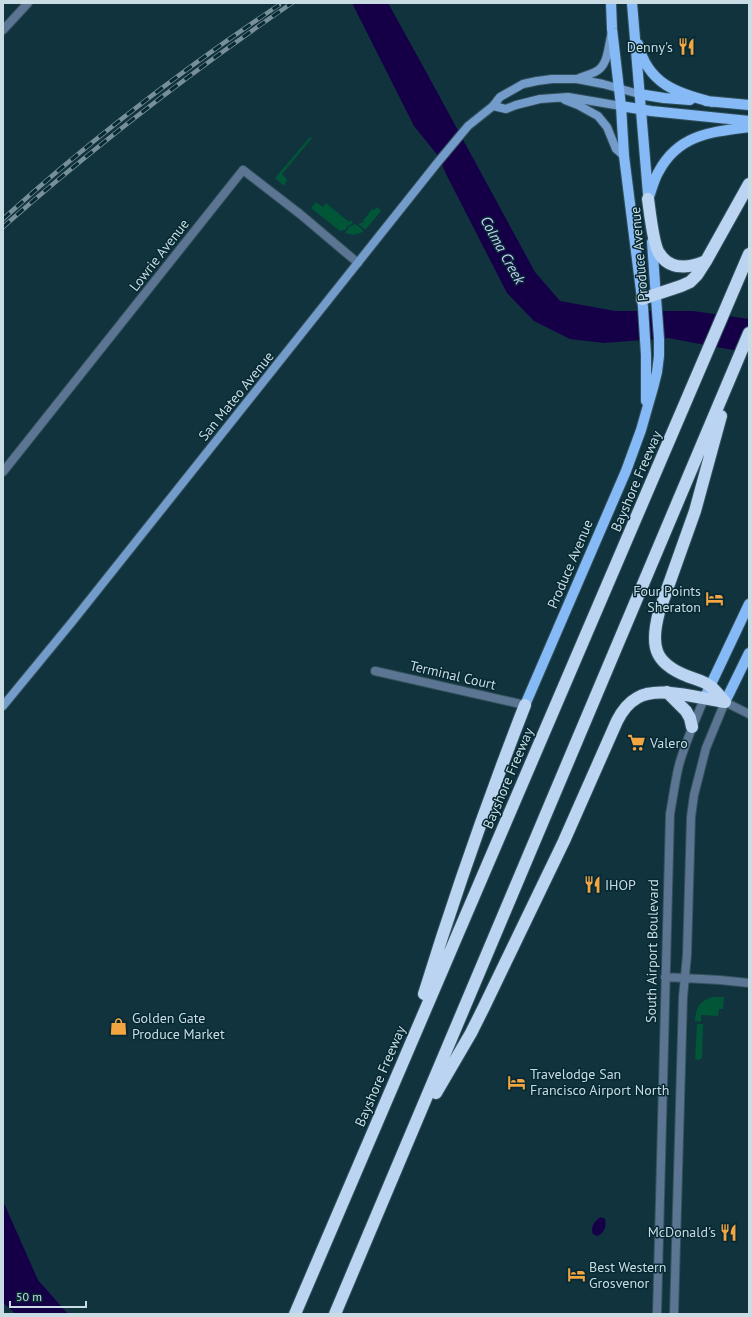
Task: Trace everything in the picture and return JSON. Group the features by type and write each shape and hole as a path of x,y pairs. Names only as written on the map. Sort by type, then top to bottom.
{"highway":[{"path":"642,303 657,300 690,282 697,275 749,184"},
{"path":"648,199 659,253 673,264 681,268 691,267 706,261"},
{"name":"Bayshore Freeway","path":"295,1314 404,1056 703,364 749,254"},
{"path":"335,1314 411,1137 749,333"},
{"path":"725,702 710,686 676,672 666,665 660,658 654,637 659,612 695,510 734,369"},
{"path":"411,1137 471,1033 564,841 620,716 630,702 653,692 667,692 725,702"},
{"path":"667,692 686,710 692,727"},
{"path":"404,1056 441,940 503,762 525,705"}],"main road":[{"name":"Produce Avenue","path":"611,3 612,29 621,106 624,156 642,303 645,340 646,411"},
{"path":"632,3 632,16 640,51 649,70 656,78 676,91 712,102"},
{"name":"Produce Avenue","path":"525,705 626,471 639,435 657,372 659,339 657,300 632,16"},
{"path":"577,79 596,72 602,67 606,59 612,29"},
{"name":"San Mateo Avenue","path":"3,706 72,622 438,162 476,118 493,106 500,97 524,84 537,81 577,79 639,94"},
{"path":"639,94 664,98 749,105"},
{"path":"493,106 506,109 528,101 553,98 579,99 640,110 749,121"},
{"path":"553,98 578,105 598,116 607,127 616,149 624,156"},
{"path":"648,199 658,173 671,152 693,138 707,133 749,127"},
{"name":"South Airport Boulevard","path":"704,699 749,604"},
{"path":"725,702 749,653"}],"street":[{"path":"3,30 28,3"},
{"name":"Lowrie Avenue","path":"3,472 243,170 300,214 358,263"},
{"name":"Terminal Court","path":"375,671 525,705"},
{"name":"South Airport Boulevard","path":"657,1314 670,814 679,766 692,727 704,699"},
{"path":"674,1314 682,997 687,948 691,817 694,795 706,748 725,702 749,714"},
{"path":"665,977 749,983"}],"green space":[{"path":"310,137 312,138 282,174 287,180 284,186 275,178"},
{"path":"316,202 323,207 326,203 349,222 351,220 353,223 345,230 340,231 311,208"},
{"path":"377,207 381,211 366,229 364,229 358,224 364,222 363,221 372,209 374,210"},
{"path":"355,224 362,229 363,232 354,235 345,233 349,227"},
{"path":"713,997 724,997 723,1009 719,1009 718,1016 701,1015 701,1022 695,1021 697,1008 699,1005 704,1000"},
{"path":"697,1024 703,1024 702,1058 699,1060 695,1059"}],"water":[{"name":"Colma Creek","path":"352,3 388,3 535,272 560,301 615,311 693,311 749,319 749,353 668,338 604,343 570,339 534,321 507,293 446,174 439,157 414,126"},
{"path":"3,1201 38,1280 68,1314 16,1314 3,1303"},
{"path":"601,1217 605,1219 605,1227 603,1232 597,1236 593,1234 593,1226"}],"railway":[{"path":"3,227 144,110 292,3"},
{"path":"3,219 69,162 137,107 207,55 279,5"}],"place":[{"name":"Denny's","path":"686,47"},
{"name":"Four Points Sheraton","path":"714,599"},
{"name":"Valero","path":"637,743"},
{"name":"IHOP","path":"592,885"},
{"name":"Golden Gate Produce Market","path":"119,1026"},
{"name":"Travelodge San Francisco Airport North","path":"517,1082"},
{"name":"McDonald's","path":"729,1232"},
{"name":"Best Western Grosvenor","path":"576,1275"}]}
